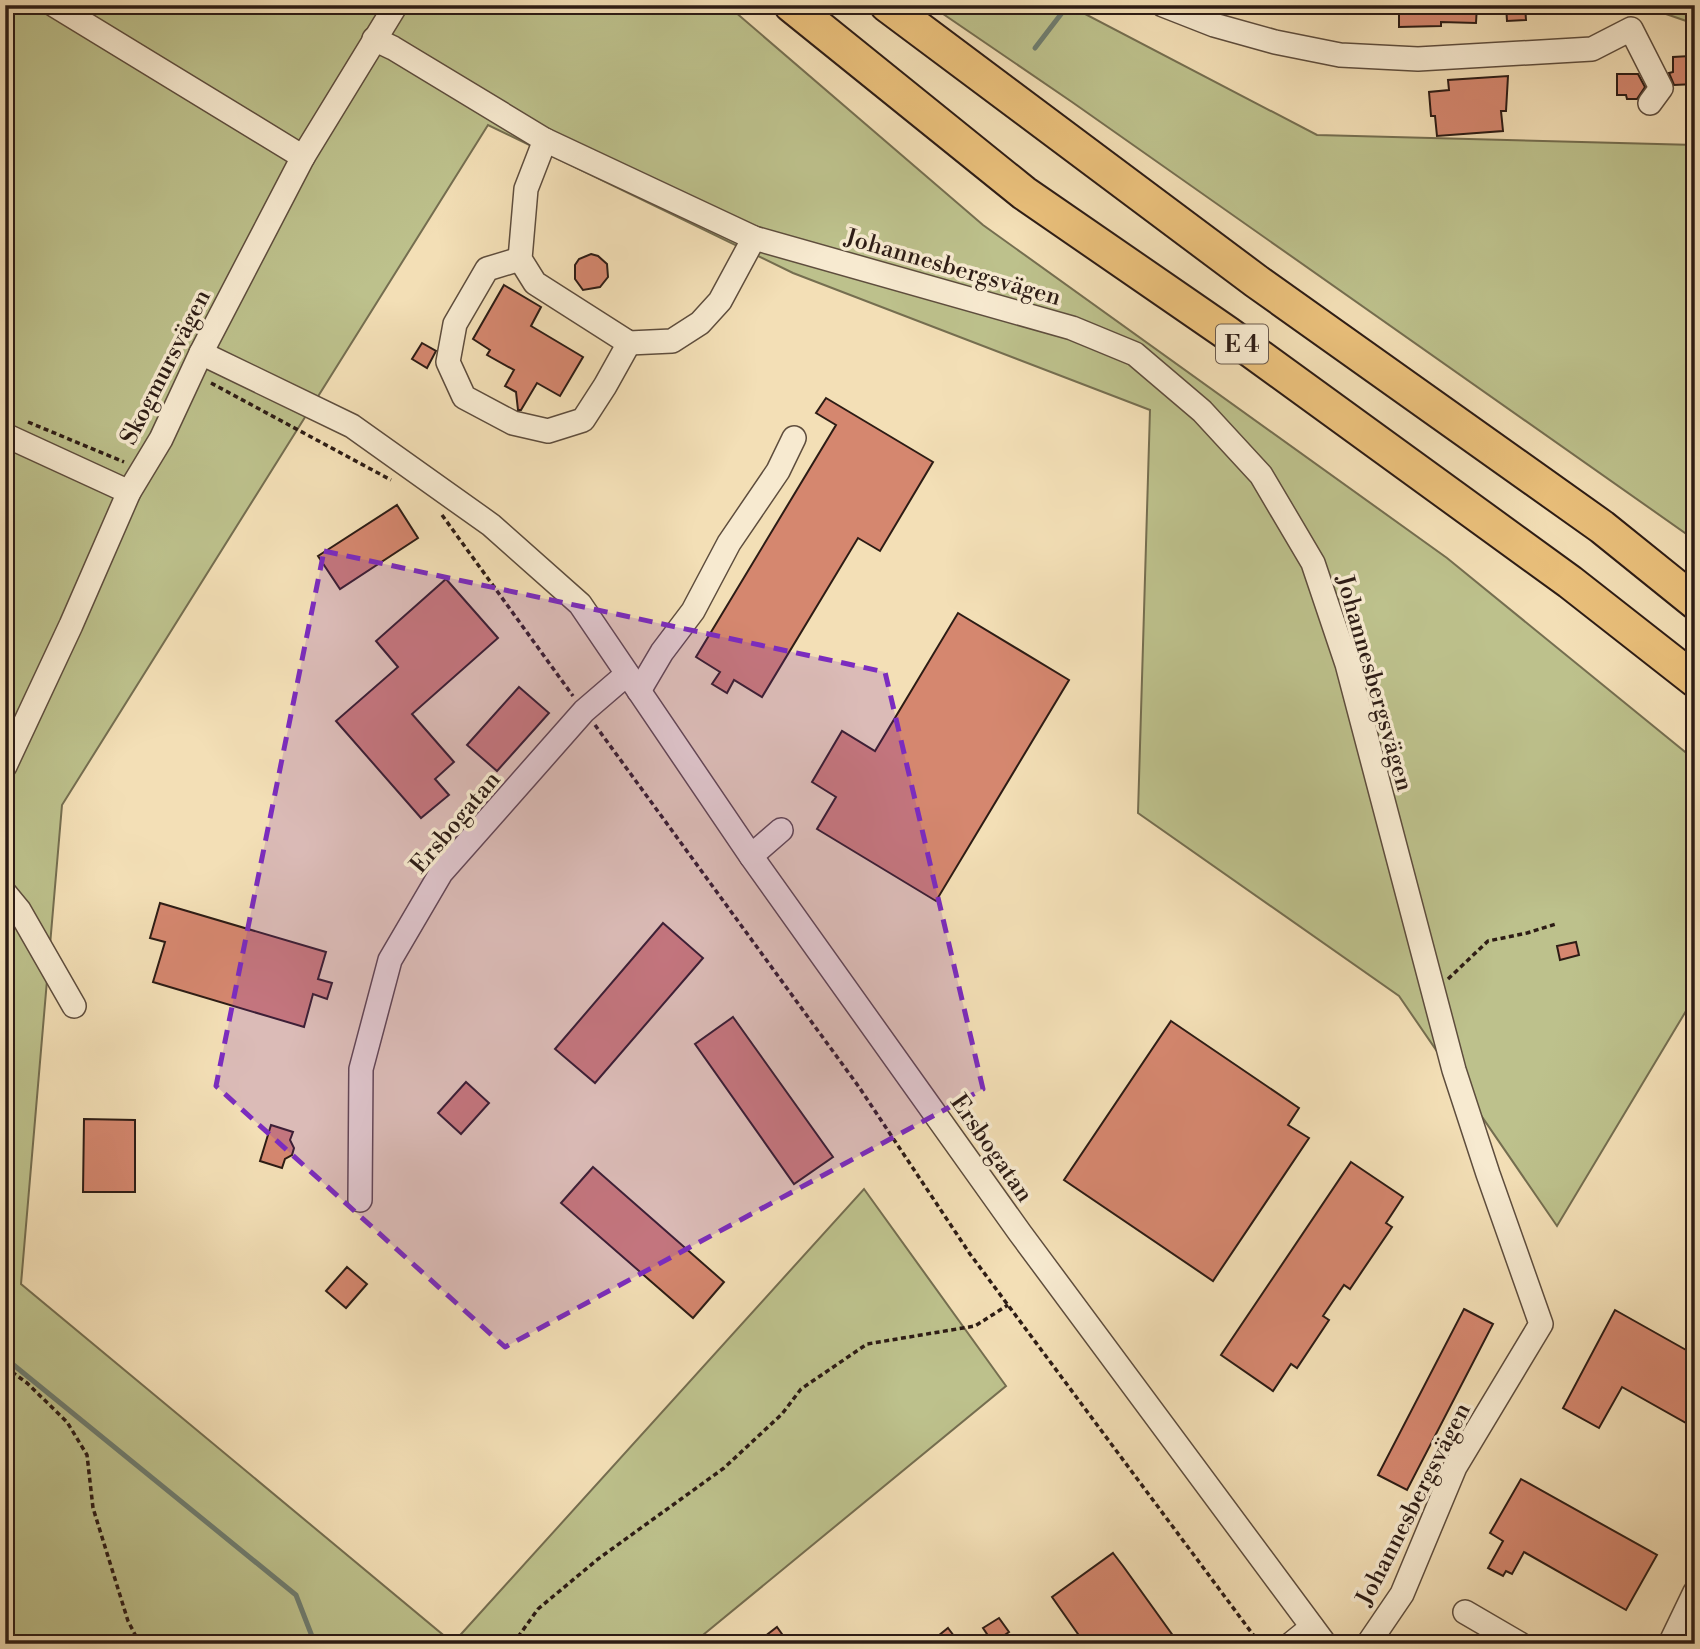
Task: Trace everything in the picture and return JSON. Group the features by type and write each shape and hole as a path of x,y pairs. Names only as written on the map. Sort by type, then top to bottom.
{"highway":[{"name":"E 4","path":"791,5 1024,194 1227,333 1559,574 1695,680"},
{"name":"E 4","path":"887,5 1244,272 1602,527 1695,603"},
{"path":"1602,527 1695,586"}],"street":[{"path":"54,5 303,157"},
{"name":"Skogmursvägen","path":"5,766 129,492 161,439 201,353 303,157 397,5"},
{"path":"1163,5 1214,25 1275,42 1340,55 1418,59 1592,49 1631,29 1661,88 1650,103"},
{"name":"Johannesbergsvägen","path":"374,39 545,140 754,238 1072,328 1135,354 1202,411 1261,475 1313,563 1343,652 1454,1070 1541,1324 1455,1467 1402,1594 1368,1644"},
{"path":"545,140 526,189 520,259 535,284 629,343 672,341 700,323 720,301 754,238"},
{"path":"520,259 486,269 455,324 448,362 464,397 513,423 548,431 583,420 629,343"},
{"name":"Ersbogatan","path":"201,353 352,426 491,525 580,604 751,856 1020,1233 1319,1635"},
{"path":"5,435 129,492"},
{"path":"633,682 662,652 693,611 729,543 778,471 794,438"},
{"name":"Ersbogatan","path":"360,1200 361,1069 390,960 442,873 584,711 633,682"},
{"path":"751,856 781,830"},
{"path":"5,894 19,910 74,1006"},
{"path":"1670,1644 1695,1592"},
{"path":"1465,1612 1520,1644"},
{"path":"1291,1644 1319,1635"}],"path":[{"path":"211,383 395,482"},
{"path":"5,412 133,465"},
{"path":"440,513 859,1087 970,1254 1260,1644"},
{"path":"1433,991 1488,941 1556,924"},
{"path":"513,1644 538,1609 598,1559 724,1468 782,1414 801,1389 867,1344 975,1326 1008,1306"},
{"path":"5,1367 27,1383 67,1422 87,1455 93,1508 128,1620 141,1644"}],"highlighted area":[{"path":"324,551 885,672 983,1089 505,1347 216,1086"}],"green space":[{"path":"5,5 727,5 983,225 1447,558 1695,760 1695,996 1557,1226 1399,996 1138,813 1150,410 793,273 488,125 62,805 21,1284 453,1643 864,1189 1006,1386 692,1644 5,1644"},
{"path":"930,5 1068,5 1317,135 1695,145 1695,540 1072,102"},
{"path":"1640,5 1695,5 1695,24"}],"building":[{"path":"1399,5 1477,5 1476,23 1441,22 1441,26 1399,27"},
{"path":"1506,5 1525,5 1526,20 1507,21"},
{"path":"1690,56 1690,72 1695,72 1695,84 1674,85 1669,73 1673,72 1673,57"},
{"path":"1617,74 1638,74 1645,87 1637,99 1617,95"},
{"path":"1508,76 1506,111 1501,111 1503,131 1437,136 1435,116 1431,116 1429,92 1449,90 1448,80"},
{"path":"591,254 607,264 608,277 600,287 583,290 575,279 575,265 579,259"},
{"path":"504,285 541,307 531,326 583,357 560,396 537,383 521,410 518,410 516,392 505,386 514,370 487,355 490,350 473,339"},
{"path":"422,343 436,351 427,368 412,359"},
{"path":"826,398 933,462 880,551 858,538 762,697 734,680 727,693 712,684 720,672 696,657 836,425 816,413"},
{"path":"397,505 418,538 340,589 318,556"},
{"path":"446,579 498,638 412,714 454,762 435,779 449,795 421,818 336,721 398,667 376,641"},
{"path":"958,613 1069,680 936,901 817,829 836,797 812,782 842,731 875,751"},
{"path":"519,687 549,713 497,771 467,745"},
{"path":"160,903 326,952 318,979 332,983 327,999 313,994 304,1027 153,982 165,942 150,938"},
{"path":"663,923 703,958 595,1083 555,1049"},
{"path":"1576,942 1579,955 1560,960 1557,946"},
{"path":"733,1017 833,1157 794,1184 695,1044"},
{"path":"1171,1021 1299,1108 1288,1125 1309,1138 1213,1281 1064,1180"},
{"path":"466,1082 489,1103 461,1134 438,1113"},
{"path":"84,1119 135,1120 135,1192 83,1192"},
{"path":"271,1125 293,1132 290,1140 294,1148 292,1155 285,1159 282,1168 260,1161"},
{"path":"1351,1162 1403,1197 1386,1223 1392,1227 1350,1289 1344,1285 1323,1316 1329,1320 1297,1368 1291,1364 1273,1391 1221,1355"},
{"path":"593,1167 724,1282 693,1318 561,1203"},
{"path":"347,1267 367,1284 346,1308 326,1291"},
{"path":"1464,1309 1493,1324 1407,1490 1378,1475"},
{"path":"1615,1310 1695,1355 1695,1428 1622,1387 1599,1428 1563,1408"},
{"path":"1521,1479 1657,1555 1626,1610 1524,1552 1512,1574 1506,1571 1503,1576 1488,1568 1503,1541 1490,1533"},
{"path":"1113,1553 1179,1644 1085,1644 1052,1597"},
{"path":"999,1618 1009,1632 993,1643 983,1628"},
{"path":"777,1627 789,1644 755,1644"},
{"path":"948,1628 960,1644 928,1644"}],"waterway":[{"path":"1035,48 1068,5"},
{"path":"5,1358 296,1595 315,1644"}]}
